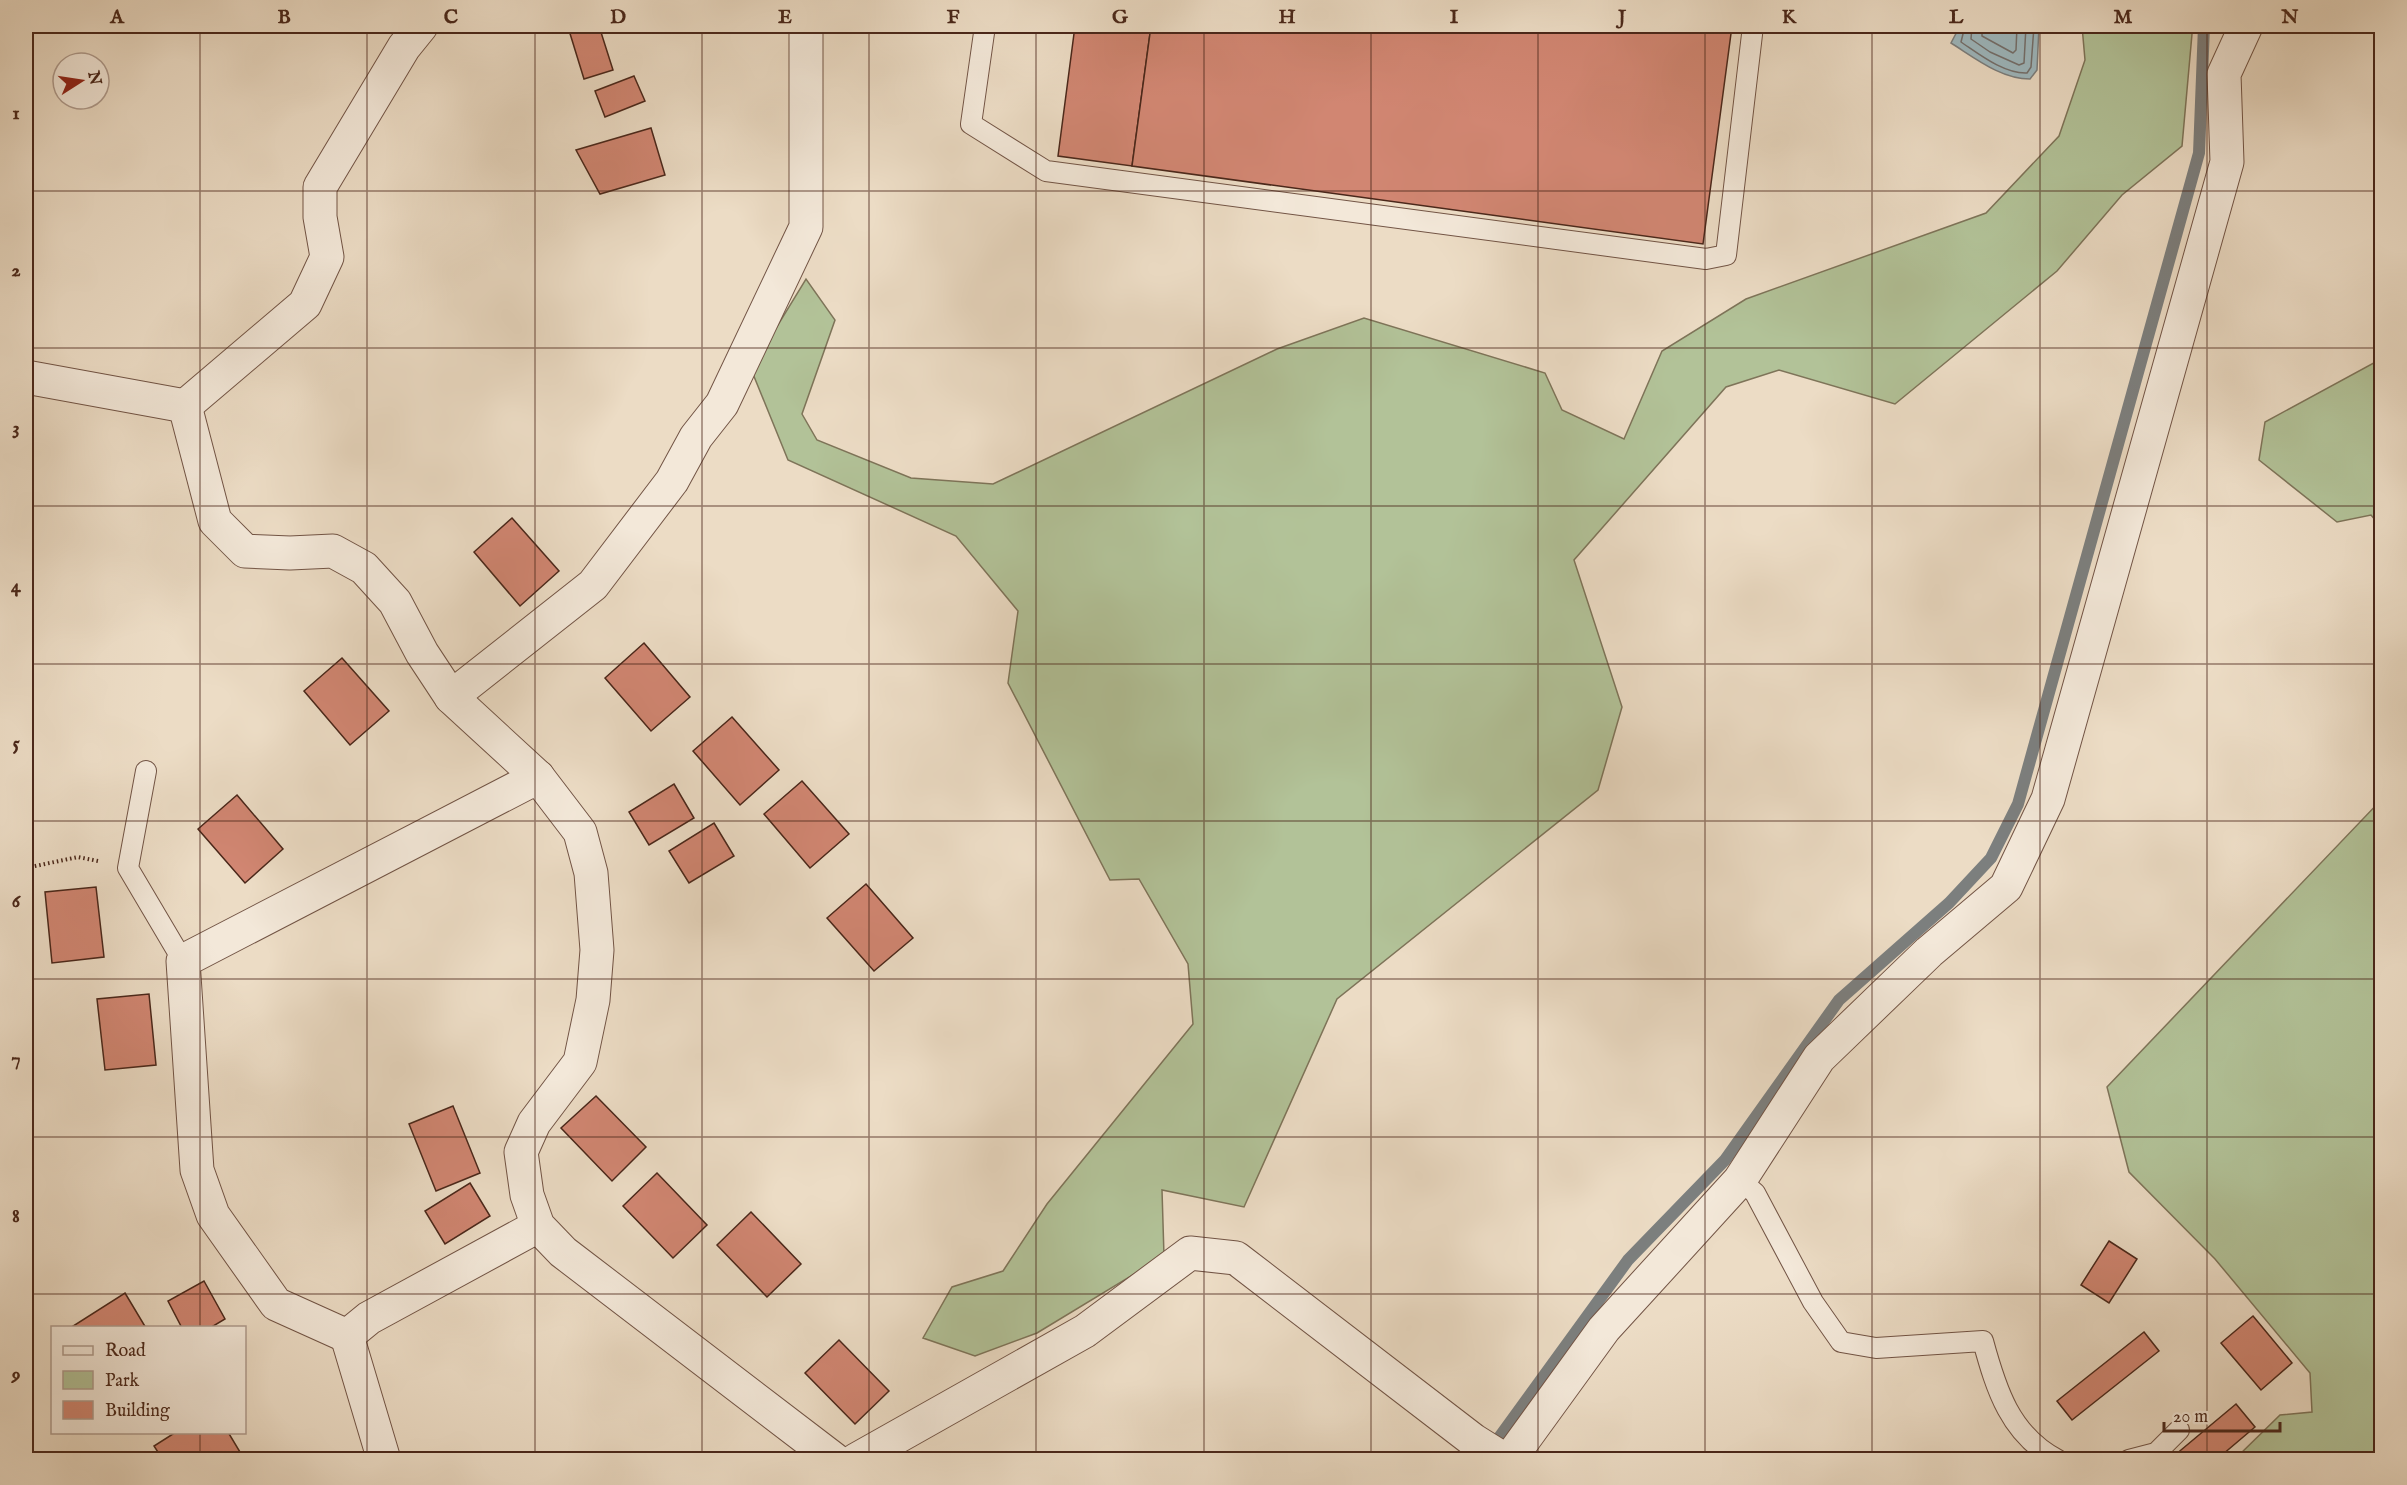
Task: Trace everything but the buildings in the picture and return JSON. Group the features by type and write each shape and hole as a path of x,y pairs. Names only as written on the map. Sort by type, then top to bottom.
{"street":[{"path":"185,406 305,304 327,258 320,217 320,187 404,47 421,26"},
{"path":"451,697 593,585 672,481 696,437 722,404 806,227 806,26"},
{"path":"856,1460 1085,1330 1190,1253 1236,1258 1496,1454 1604,1329 1740,1180 1819,1058 1929,952 2006,887 2048,799 2227,162 2224,74 2246,26"},
{"path":"26,377 185,406"},
{"path":"185,406 215,521 245,551 290,553 333,551 364,568 394,602 451,697 538,777 580,832 591,873 597,950 593,1000 580,1062 534,1123 521,1152 526,1196 538,1226 563,1252 836,1460"},
{"path":"384,1460 347,1336 276,1304 213,1215 197,1170 183,961 538,777"},
{"path":"347,1336 369,1318 538,1226"}],"lane":[{"path":"985,26 971,124 1046,171 1706,259 1726,255 1753,26"},
{"path":"146,771 128,868 183,961"},
{"path":"1740,1180 1755,1193 1813,1302 1841,1342 1876,1348 1983,1341 1996,1390 2015,1423 2046,1454 2058,1460"},
{"path":"2129,1460 2156,1453 2180,1430"}],"path":[{"path":"26,868 78,857 128,868"}],"green space":[{"path":"2082,26 2187,26 2192,34 2182,146 2122,195 2057,271 1895,404 1779,370 1726,387 1574,560 1622,707 1598,790 1337,999 1244,1207 1162,1190 1164,1256 1037,1333 975,1356 923,1338 952,1287 1003,1271 1047,1204 1193,1024 1188,964 1139,879 1110,880 1008,683 1018,611 956,536 788,460 751,369 806,279 835,320 802,414 817,440 911,478 993,484 1277,349 1364,318 1545,373 1562,410 1624,439 1662,351 1746,299 1986,213 2059,136 2085,60"},
{"path":"2381,359 2381,527 2371,515 2337,522 2259,460 2265,422"},
{"path":"2381,800 2381,1459 2235,1459 2280,1415 2312,1412 2310,1373 2215,1259 2129,1172 2107,1087"}],"water":[{"path":"1960,26 2039,26 2037,70 2030,79 2019,78 1989,67 1951,43"}],"waterway":[{"path":"1490,1450 1628,1260 1725,1160 1839,1000 1949,903 1991,858 2018,804 2199,153 2204,26"}]}
